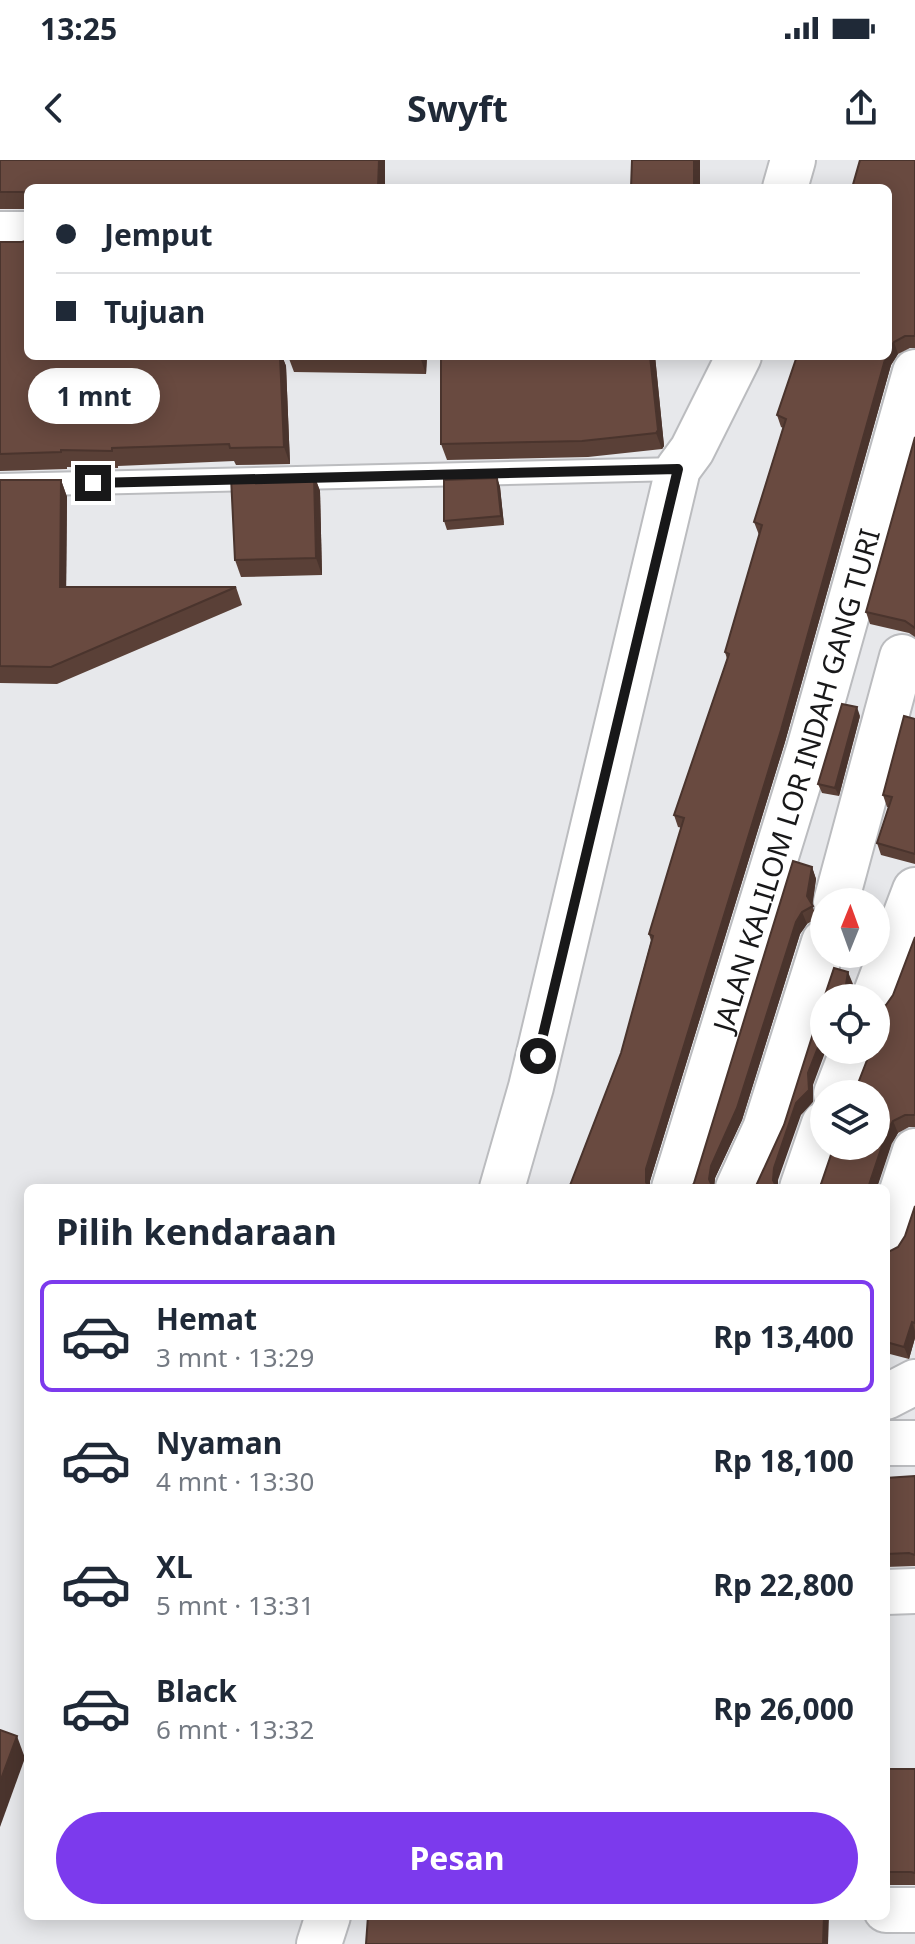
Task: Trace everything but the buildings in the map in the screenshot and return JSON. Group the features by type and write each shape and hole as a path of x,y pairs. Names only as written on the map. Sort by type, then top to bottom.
{"street":[{"path":"786,184 793,160"},
{"path":"0,234 24,234"},
{"path":"503,1184 531,1087 678,469 692,450 737,360"},
{"name":"JALAN KALILOM LOR INDAH GANG TURI","path":"675,1184 809,749 915,372"},
{"path":"840,888 902,657"},
{"path":"879,984 915,890"},
{"path":"740,1184 765,1129 816,968"},
{"path":"890,1228 915,1151"},
{"path":"803,1184 812,1160"},
{"path":"890,1395 915,1382"},
{"path":"890,1443 915,1443"},
{"path":"890,1592 915,1591"},
{"path":"890,1910 915,1910"},
{"path":"319,1944 327,1920"}],"lane":[{"path":"0,485 678,469"}],"route":[{"path":"93,483 678,469 538,1056"}]}
